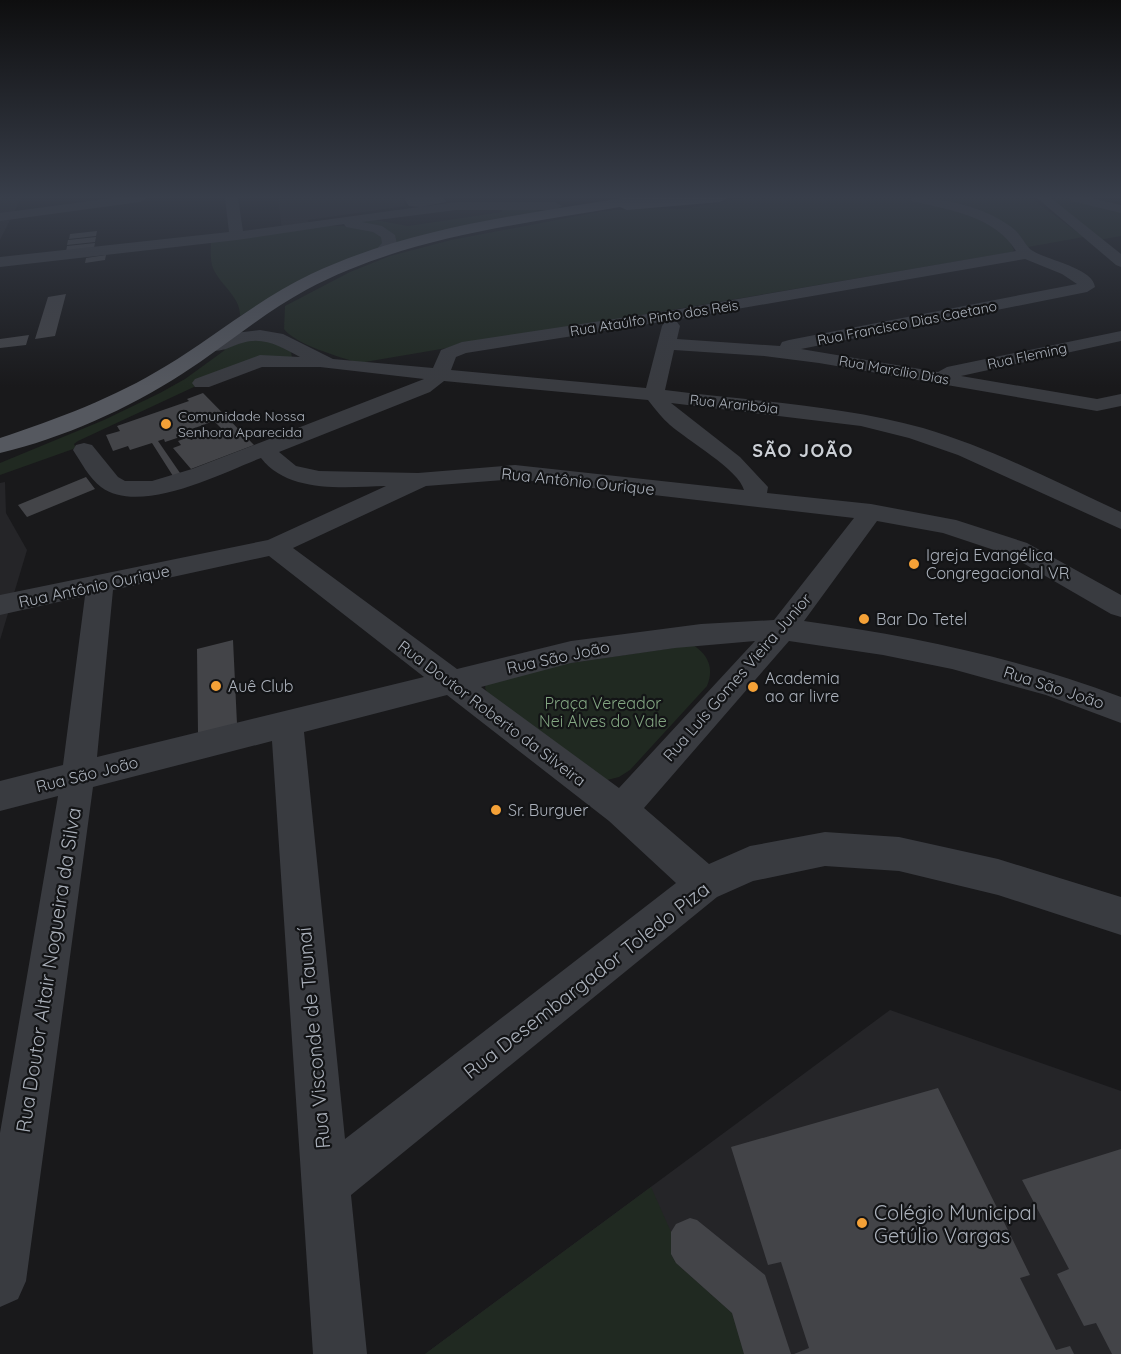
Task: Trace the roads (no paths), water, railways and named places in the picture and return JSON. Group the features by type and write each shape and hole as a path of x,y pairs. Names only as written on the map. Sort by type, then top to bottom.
{"main road":[{"path":"0,446 97,409 164,377 299,287 356,261"},
{"path":"0,456 161,383 278,305 327,277 367,261"},
{"path":"0,429 60,419 97,409"},
{"path":"0,452 66,428"}],"street":[{"path":"42,275 47,261"},
{"name":"Rua Ataúlfo Pinto dos Reis","path":"439,376 448,354 462,348 674,315 990,261"},
{"name":"Rua Francisco Dias Caetano","path":"764,350 1087,287 1086,283 1068,271 1042,261"},
{"path":"217,346 251,335 277,338 271,321 278,305"},
{"path":"674,315 654,395 663,409 734,462 747,475 756,488 755,499"},
{"name":"Rua Fleming","path":"932,376 1121,336"},
{"name":"Rua Araribóia","path":"277,338 329,364"},
{"name":"Rua Marcílio Dias","path":"666,344 764,350 1097,405 1121,400"},
{"name":"Rua Araribóia","path":"202,383 260,361 329,364 819,413 916,433 966,450 1121,520"},
{"path":"84,450 110,483 131,489 169,484 423,388 435,382 439,376"},
{"path":"1097,405 1121,421"},
{"path":"265,449 276,463 292,473 317,477 421,479"},
{"name":"Rua Antônio Ourique","path":"0,606 274,547 421,479 515,472 871,512 946,526 1018,549 1121,607"},
{"name":"Rua Luís Gomes Vieira Junior","path":"621,810 782,630 871,512"},
{"name":"Rua Doutor Roberto da Silveira","path":"274,547 621,810 704,884"},
{"name":"Rua Doutor Altair Nogueira da Silva","path":"0,1281 78,777 100,586"},
{"name":"Rua São João","path":"0,796 571,652 656,640 782,630 908,647 1012,671 1071,689 1121,710"},
{"name":"Rua Visconde de Taunaí","path":"287,723 340,1354"},
{"name":"Rua Desembargador Toledo Piza","path":"326,1184 704,884 750,864 825,849 899,854 998,877 1121,916"}],"place":[{"name":"Comunidade Nossa Senhora Aparecida","path":"166,424"},
{"name":"Igreja Evangélica Congregacional VR","path":"914,564"},
{"name":"Bar Do Tetel","path":"864,619"},
{"name":"Auê Club","path":"216,686"},
{"name":"Academia ao ar livre","path":"753,687"},
{"name":"Sr. Burguer","path":"496,810"},
{"name":"Colégio Municipal Getúlio Vargas","path":"862,1223"}],"district":[{"name":"SÃO JOÃO","path":"803,450"}],"park label":[{"name":"Praça Vereador Nei Alves do Vale","path":"603,712"}]}
